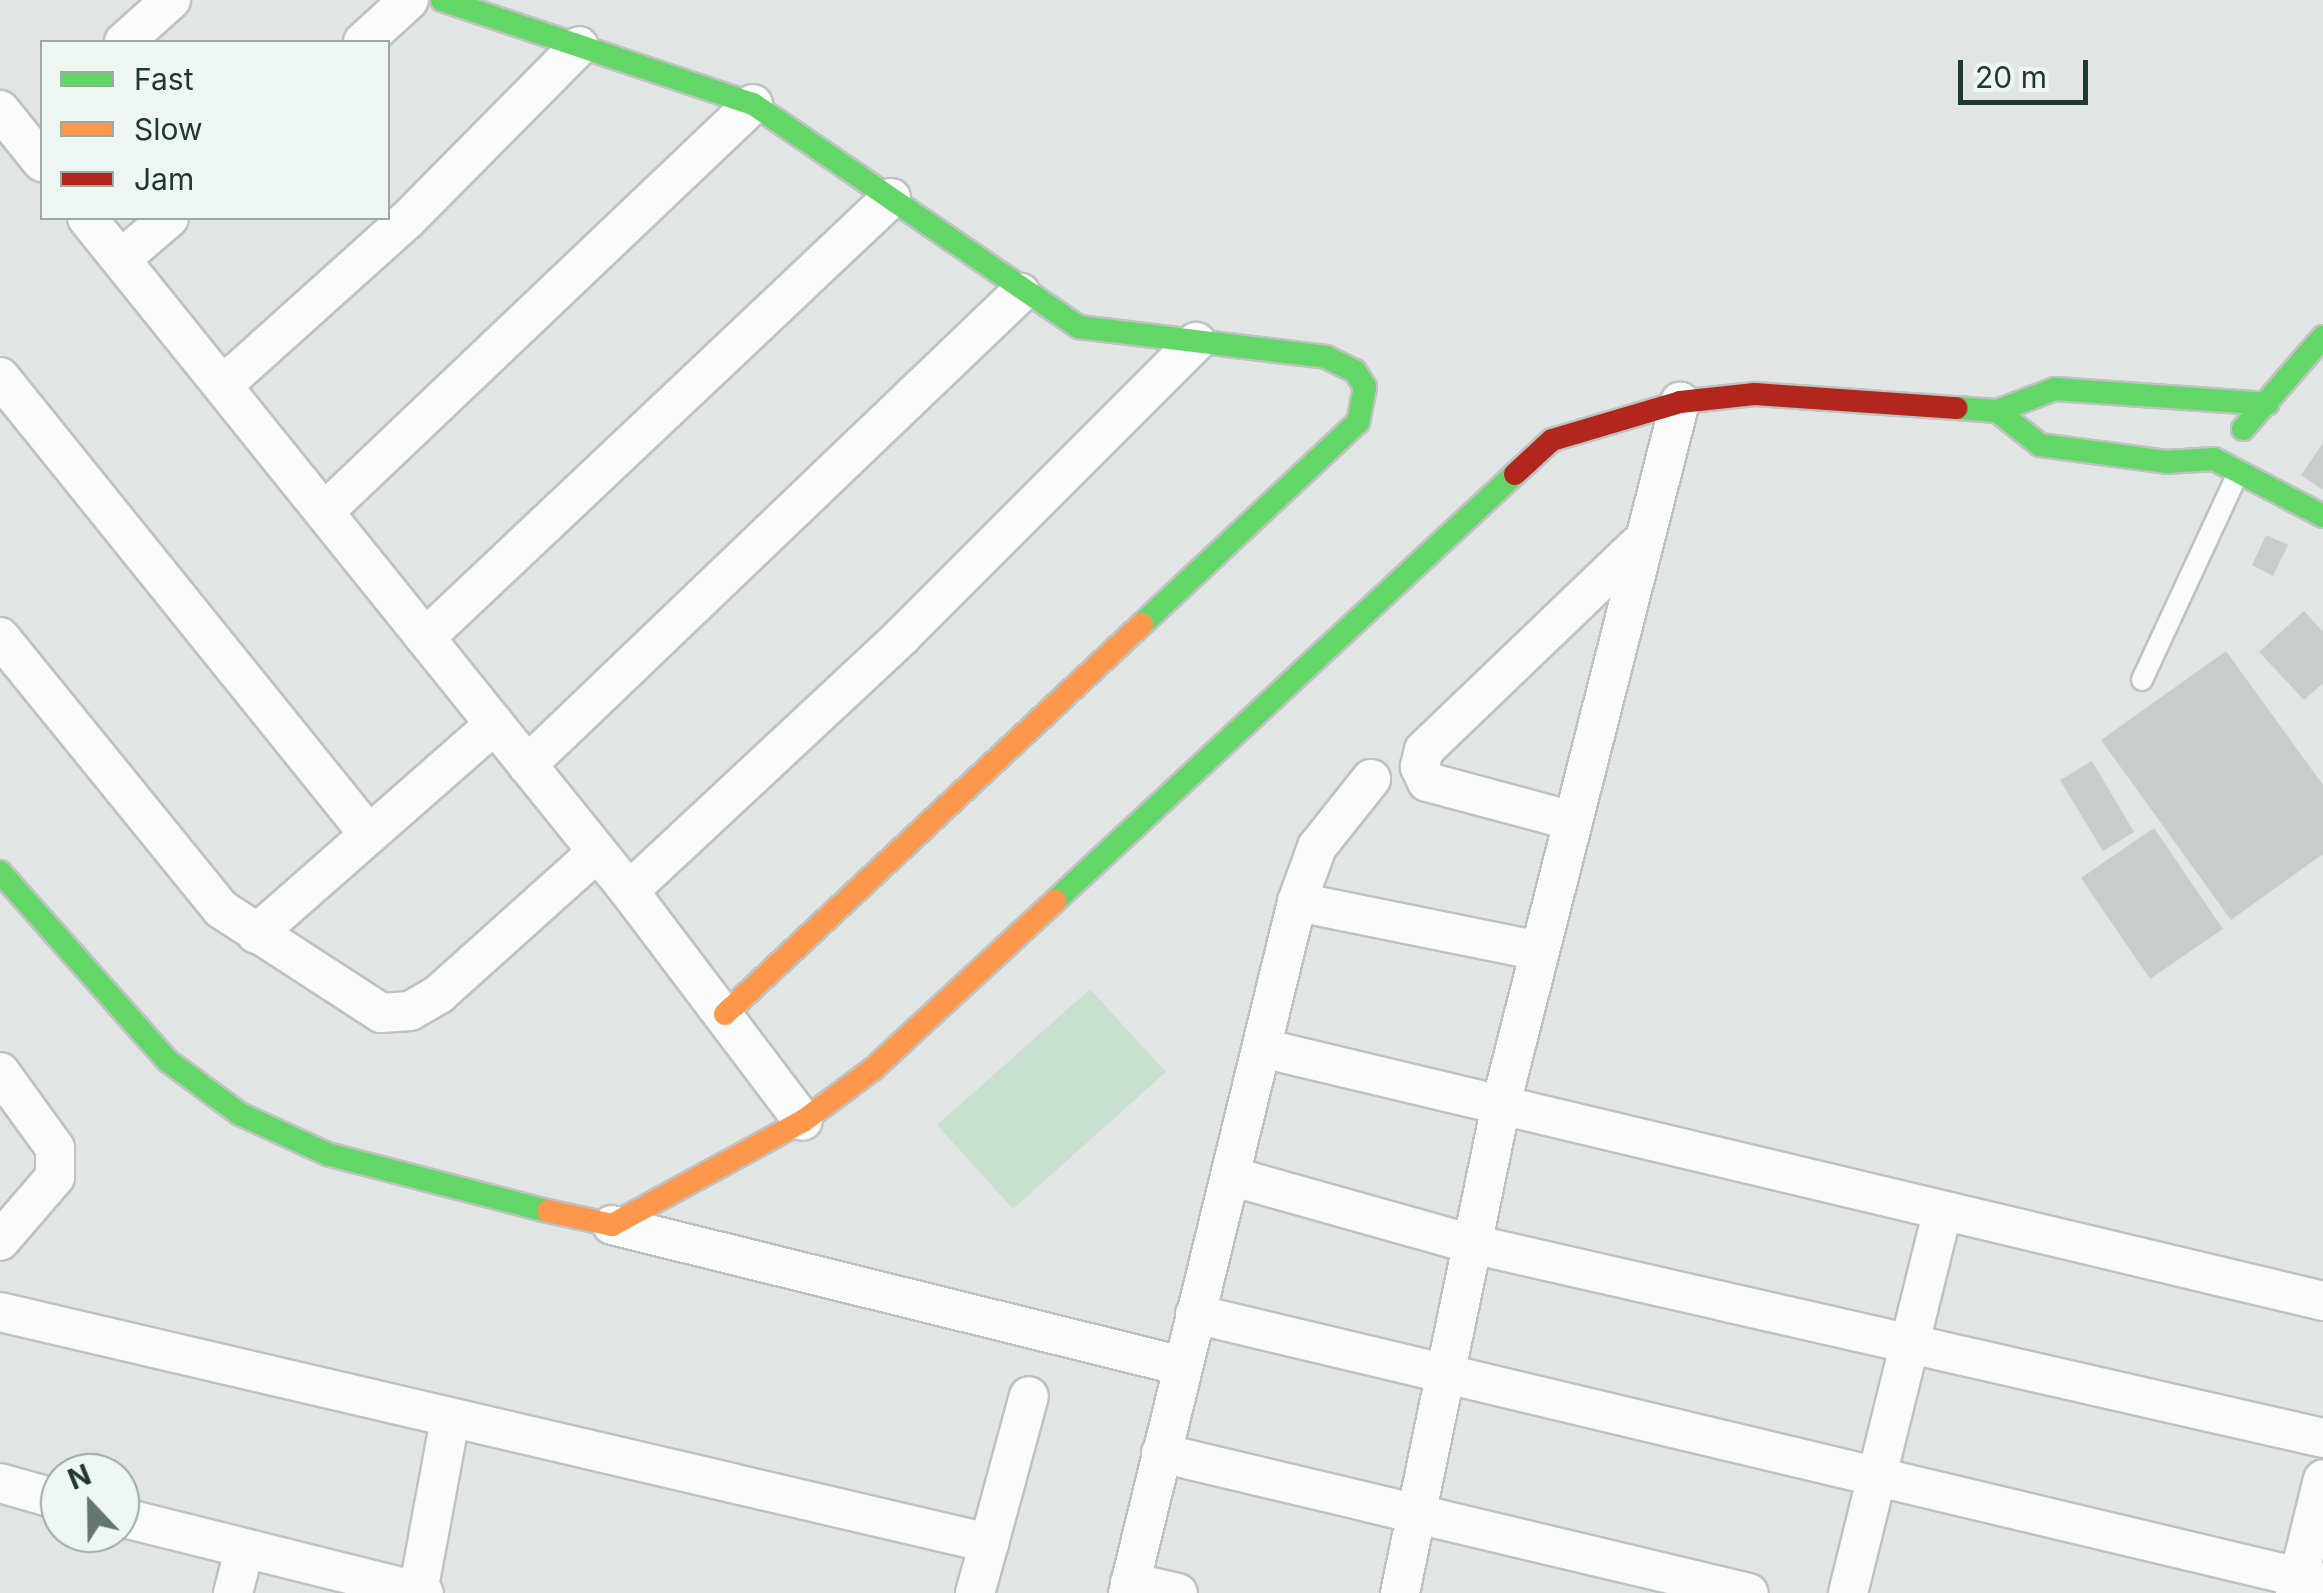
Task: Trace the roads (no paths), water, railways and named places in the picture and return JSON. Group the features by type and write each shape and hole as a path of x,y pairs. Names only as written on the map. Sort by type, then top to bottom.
{"street":[{"path":"126,40 171,0"},
{"path":"365,40 409,0"},
{"path":"442,0 752,104 1020,292 1079,328 1343,362 1367,403 1358,422 725,1014"},
{"path":"222,386 406,221 580,46"},
{"path":"324,512 752,104"},
{"path":"425,638 891,198"},
{"path":"89,220 629,891 803,1121"},
{"path":"121,260 166,220"},
{"path":"528,765 1020,292"},
{"path":"2214,459 2323,337"},
{"path":"629,891 902,636 1196,342"},
{"path":"0,378 367,832"},
{"path":"612,1224 803,1121 873,1069 1552,440 1680,402 1754,394 1997,411 2056,389 2267,404"},
{"path":"1400,1593 1500,1108 1638,544 1680,402"},
{"path":"1997,411 2040,445 2166,462 2214,459 2323,516"},
{"path":"1572,821 1427,782 1420,767 1424,750 1638,544"},
{"path":"0,637 221,909 381,1013 410,1011 597,852"},
{"path":"256,934 367,832 495,724"},
{"path":"1178,1593 1129,1588 1160,1453 1297,902 1317,847 1372,779"},
{"path":"0,872 168,1061 240,1114 327,1154 426,1184 612,1224 1182,1366"},
{"path":"1297,902 1539,951"},
{"path":"1262,1048 1500,1108 2323,1301"},
{"path":"0,1072 55,1148 55,1177 0,1241"},
{"path":"1230,1176 1472,1244 2323,1438"},
{"path":"1848,1593 1942,1212"},
{"path":"0,1312 989,1543"},
{"path":"1194,1314 2306,1584 2323,1479"},
{"path":"974,1593 1029,1396"},
{"path":"140,1522 244,1551 421,1592 450,1420"},
{"path":"1160,1453 1417,1510 1750,1593"},
{"path":"0,1483 40,1494"},
{"path":"233,1593 244,1551"}],"lane":[{"path":"2142,680 2238,473"}]}
